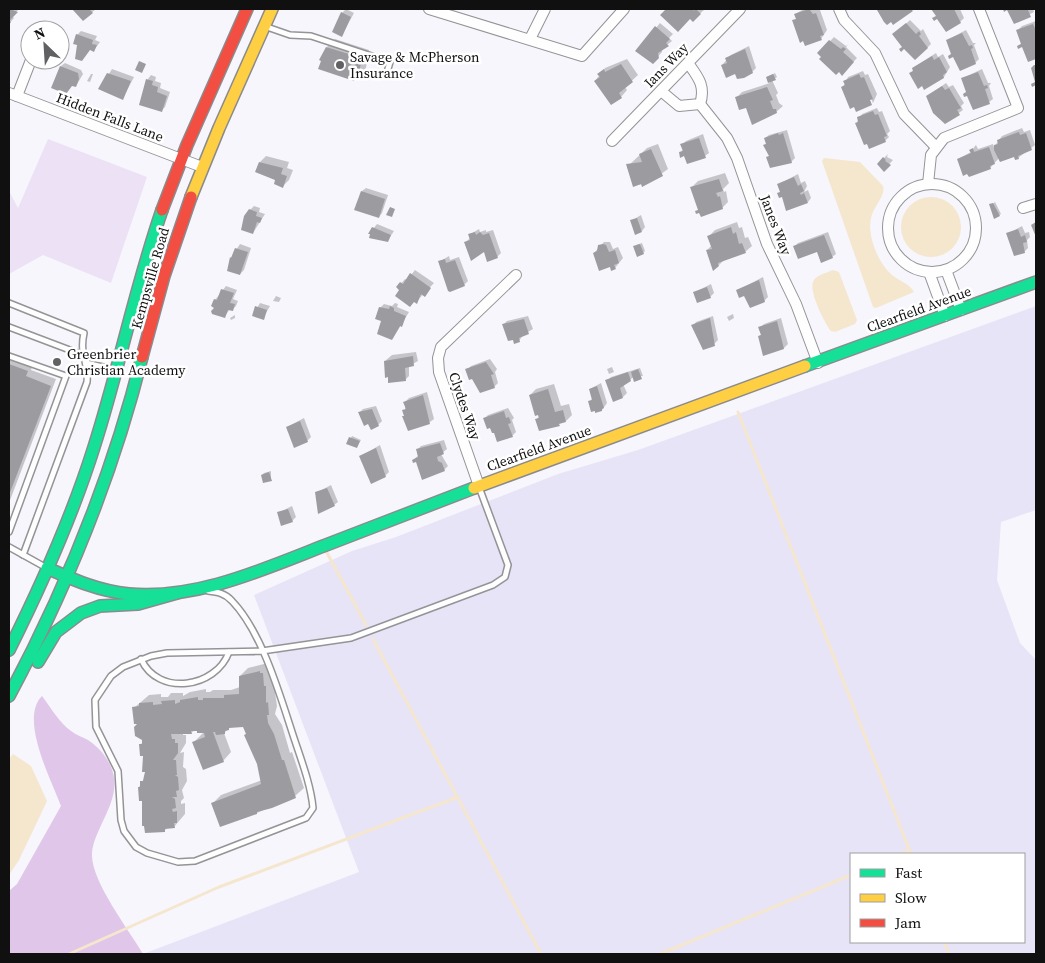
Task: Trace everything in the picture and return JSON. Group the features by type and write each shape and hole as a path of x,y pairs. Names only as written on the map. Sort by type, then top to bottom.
{"main road":[{"name":"Kempsville Road","path":"9,650 48,568 90,460 117,370 145,262 181,159 247,9"},
{"name":"Kempsville Road","path":"9,697 67,579 114,459 172,252 202,167 272,9"},
{"name":"Clearfield Avenue","path":"48,568 67,579 109,592 151,595 192,591 266,568 479,486 1036,282"},
{"path":"9,697 41,657 56,632 72,618 100,606 138,604 177,593"}],"street":[{"path":"429,9 582,56 624,9"},
{"path":"530,39 545,9"},
{"name":"Ians Way","path":"612,141 740,9"},
{"path":"839,9 844,20 875,53 904,114 936,147"},
{"path":"928,184 931,155 944,138 1018,108 979,9"},
{"path":"661,91 680,106 700,104 702,87 700,80 688,63"},
{"path":"13,95 26,70"},
{"name":"Hidden Falls Lane","path":"13,95 202,167"},
{"name":"Janes Way","path":"700,104 727,138 737,158 767,244 796,304 818,363"},
{"path":"936,183 950,187 962,194 972,206 976,220 977,234 972,248 963,260 946,270 929,272 908,266 897,256 890,243 887,228 890,214 897,201 908,191 928,184 936,183"},
{"path":"1023,208 1036,204"},
{"path":"946,270 961,310"},
{"path":"929,272 945,316"},
{"name":"Clydes Way","path":"479,486 439,372 438,358 441,346 516,275"}],"lane":[{"path":"264,26 290,35 311,36 377,56 390,62 386,76"},
{"path":"9,304 84,333 81,348 86,363 87,382 24,555"},
{"path":"9,327 83,355"},
{"path":"9,356 66,376 9,532"},
{"path":"86,363 117,370"},
{"path":"192,591 218,592 226,595 246,617 262,651 278,690 313,808 311,814 298,821 237,843 203,859 186,862 147,853 129,839 121,820 118,771 96,727 95,700 111,676 123,667 140,659 167,653 262,651 351,638 418,614 500,581 508,572 508,565 479,486"},
{"path":"9,547 48,568"},
{"path":"140,659 149,674 155,678 174,683 185,683 196,682 216,673 229,652"}],"shaded area":[{"path":"48,139 147,177 111,283 43,255 9,274 9,191 18,208"},
{"path":"824,158 860,162 883,186 883,194 871,218 872,241 882,264 914,292 876,308 873,307 822,161"},
{"path":"931,197 948,202 956,210 961,227 956,244 948,252 931,257 914,252 906,244 901,227 906,210 914,202"},
{"path":"833,270 839,272 857,320 855,324 835,332 831,331 825,322 815,300 812,287 816,278"},
{"path":"1036,306 1036,510 1001,522 997,580 1020,643 1036,660 1036,954 143,954 359,872 254,595 352,551 396,537 558,474 638,450"},
{"path":"42,696 55,715 67,727 100,750 112,768 113,794 94,844 92,853 93,864 97,877 120,919 143,954 9,954 9,891 17,884 61,806 39,750 35,734 34,719 36,706"},
{"path":"13,754 31,766 47,801 19,860 9,875 9,759"}],"building":[{"path":"9,9 18,12 9,21"},
{"path":"72,9 89,9 93,13 83,21"},
{"path":"666,9 694,9 693,11 696,9 701,14 693,22 690,19 678,32 660,15"},
{"path":"809,9 813,14 816,13 824,35 820,36 822,40 805,46 803,41 800,43 792,20 796,19 794,14"},
{"path":"911,9 913,11 893,25 891,22 887,25 877,10"},
{"path":"931,9 954,9 961,23 946,32 937,19 934,21 932,18 936,16"},
{"path":"1003,9 1031,9 1028,10 1031,17 1014,24 1007,10 1004,12"},
{"path":"341,12 351,17 342,37 332,32"},
{"path":"906,23 916,34 919,31 921,34 919,36 928,48 915,60 904,49 901,52 899,49 902,47 892,34"},
{"path":"1033,24 1036,30 1036,59 1028,62 1022,47 1018,49 1017,46 1021,44 1016,30"},
{"path":"655,26 670,39 666,43 669,46 658,53 659,58 653,64 635,51"},
{"path":"962,33 969,46 972,45 973,48 971,49 976,64 960,71 953,57 949,59 948,56 951,54 946,40"},
{"path":"76,34 93,40 92,44 97,45 94,52 90,50 82,61 75,59 77,45 73,44"},
{"path":"829,40 841,49 843,47 846,49 843,52 854,62 842,76 839,72 836,75 819,59 821,57 817,53"},
{"name":"Savage & McPherson Insurance","path":"326,47 362,58 358,78 355,77 354,81 318,69 321,61 319,60"},
{"path":"745,49 753,73 744,78 737,79 735,74 726,78 721,65 727,63 725,58"},
{"path":"932,56 934,60 939,57 947,72 943,75 944,78 924,90 922,86 918,89 909,73 913,71 912,68"},
{"path":"139,61 146,64 142,73 135,70"},
{"path":"621,64 633,82 619,93 622,98 611,105 594,81 600,77 597,74 604,69 605,72"},
{"path":"1036,65 1036,85 1032,87 1031,84 1035,82 1031,68"},
{"path":"58,70 70,70 78,73 79,79 76,87 72,86 66,94 51,88"},
{"path":"978,72 984,86 987,85 988,88 985,89 990,104 973,110 967,96 964,97 963,94 966,92 961,78"},
{"path":"107,73 131,81 123,100 98,89"},
{"path":"773,74 776,80 768,83 766,77"},
{"path":"859,74 861,78 864,77 873,99 870,100 872,105 856,112 854,107 850,109 841,87 845,85 843,81"},
{"path":"146,79 153,81 152,85 158,87 157,92 167,96 162,112 139,105"},
{"path":"942,86 945,90 949,88 961,108 957,110 960,115 945,124 933,113 926,96"},
{"path":"767,87 773,100 770,101 773,109 776,109 777,113 752,125 746,108 739,110 735,97"},
{"path":"873,111 875,115 878,114 887,136 884,137 886,142 869,149 867,144 864,145 855,123 858,122 857,117"},
{"path":"1019,132 1020,135 1026,133 1032,150 1018,156 1019,159 1015,160 1014,157 1000,162 994,150 994,145 998,144 997,140"},
{"path":"778,133 779,135 783,133 792,163 770,168 766,157 769,156 763,145 766,144 764,138"},
{"path":"699,138 706,158 687,164 684,156 680,158 679,152 683,151 680,144"},
{"path":"989,147 995,164 990,166 991,169 969,177 967,174 963,176 957,159 971,153 969,150 973,148 974,152"},
{"path":"651,149 663,176 642,187 641,184 633,187 626,164 642,162 639,154"},
{"path":"883,157 891,165 884,172 877,164"},
{"path":"259,162 283,168 281,174 287,176 283,188 274,184 275,180 255,172"},
{"path":"794,177 798,186 801,184 804,191 800,193 801,195 804,193 808,203 786,211 782,197 779,198 777,193 780,192 777,184"},
{"path":"719,179 723,191 716,193 718,197 720,196 723,209 701,217 699,213 696,214 695,211 698,210 690,187"},
{"path":"361,191 385,199 379,218 354,210"},
{"path":"993,203 1000,216 994,219 989,204"},
{"path":"390,207 395,209 392,217 386,215"},
{"path":"249,209 257,212 256,216 262,218 260,223 257,222 253,234 241,230 244,216"},
{"path":"637,218 642,232 635,235 630,220"},
{"path":"1036,222 1036,237 1031,225"},
{"path":"372,227 391,235 388,242 369,238 370,234 368,234"},
{"path":"731,227 733,234 736,232 739,244 742,243 746,253 718,263 719,266 713,271 706,250 712,249 707,236"},
{"path":"1018,229 1021,237 1025,235 1027,242 1023,243 1025,253 1014,256 1006,233"},
{"path":"475,232 476,235 480,232 483,235 489,233 498,258 487,262 484,252 471,261 464,242 470,240 468,234"},
{"path":"824,235 833,258 821,263 817,252 798,259 793,246"},
{"path":"640,244 644,254 637,257 633,246"},
{"path":"598,245 606,245 609,252 615,250 619,263 614,265 616,269 611,271 610,267 599,271 593,253 597,251"},
{"path":"235,248 248,252 240,275 227,271 230,257"},
{"path":"445,259 446,263 455,260 465,286 450,292 448,291 438,261"},
{"path":"410,273 431,288 425,297 421,294 417,304 414,302 410,307 395,296 399,290 396,287 400,282 403,284"},
{"path":"759,280 765,302 750,308 744,296 739,298 736,290"},
{"path":"707,287 711,298 697,303 693,292"},
{"path":"221,289 234,293 230,303 235,304 233,311 228,310 225,318 212,314 211,311 214,308 211,306 214,299 217,300"},
{"path":"255,306 267,310 264,320 252,316"},
{"path":"390,306 394,308 394,311 406,316 402,327 400,326 392,340 377,334 381,321 375,319 379,307 389,309"},
{"path":"710,318 715,346 703,350 691,325"},
{"path":"524,319 529,334 519,338 520,342 514,344 513,340 508,341 502,324"},
{"path":"777,321 784,349 763,356 758,336 761,335 758,327"},
{"path":"413,356 414,366 405,368 406,381 388,383 388,377 385,378 384,361"},
{"path":"486,362 494,374 491,375 495,388 480,393 472,379 469,380 465,369"},
{"path":"9,364 28,371 26,376 51,386 9,495"},
{"path":"638,369 642,379 634,382 631,372"},
{"path":"628,372 631,381 620,388 623,398 613,402 605,380"},
{"path":"597,386 604,408 602,411 595,413 595,411 591,412 588,401 592,400 589,389"},
{"path":"548,389 555,412 563,410 566,422 559,424 560,426 539,431 535,419 539,418 538,415 535,416 529,395"},
{"path":"423,395 430,424 408,431 402,416 404,416 402,410 406,409 403,402"},
{"path":"372,409 379,426 371,430 368,424 364,426 358,412"},
{"path":"504,411 506,418 509,417 511,423 508,424 513,437 497,442 494,433 492,433 490,428 487,429 483,418"},
{"path":"300,421 308,442 294,448 286,427"},
{"path":"349,437 360,441 357,448 346,444"},
{"path":"440,443 444,454 437,457 445,471 422,480 416,462 413,463 412,460 418,457 416,449"},
{"path":"376,448 386,477 371,484 359,456"},
{"path":"269,472 272,481 263,483 261,475"},
{"path":"327,488 335,506 318,514 315,492"},
{"path":"288,509 293,522 281,526 277,512"},
{"path":"260,671 260,673 263,673 264,686 266,686 268,723 274,734 282,760 284,760 296,798 220,827 211,803 261,784 257,764 244,735 246,734 243,727 229,728 229,730 225,731 225,734 216,735 213,732 224,762 203,770 192,742 205,737 204,733 191,731 192,734 171,734 172,739 175,739 175,743 178,743 178,753 173,760 176,760 177,775 175,775 178,777 179,790 176,791 177,797 172,797 175,799 176,808 172,809 173,812 177,811 177,823 174,823 175,828 165,829 165,832 145,833 144,826 142,826 142,801 139,801 138,787 140,787 140,781 143,781 145,772 142,772 143,756 140,756 139,744 142,744 142,740 135,736 134,727 137,724 134,724 132,707 139,706 139,703 153,702 153,705 162,704 161,701 175,700 175,704 180,702 180,700 198,697 198,700 203,700 203,698 224,698 224,695 239,694 239,676"}],"waterway":[{"path":"738,412 911,853"},
{"path":"326,551 366,625"},
{"path":"373,639 541,954"},
{"path":"69,954 219,887 458,797"},
{"path":"904,853 909,851"},
{"path":"660,954 850,875"},
{"path":"944,943 949,954"}],"traffic: fast":[{"path":"9,650 56,550 76,499 103,418 152,239 162,210"},
{"path":"805,366 1036,282"},
{"path":"9,696 50,614 86,531 117,445 142,357"},
{"path":"47,568 67,577 118,593 154,595 180,592 230,581 254,573 474,488"},
{"path":"38,662 56,632 81,613 100,606 138,604 177,593"}],"traffic: slow":[{"path":"191,197 219,128 272,9"},
{"path":"474,488 805,366"}],"traffic: jam":[{"path":"162,210 187,145 247,9"},
{"path":"142,357 164,276 191,197"}],"place":[{"name":"Savage & McPherson Insurance","path":"340,65"},
{"name":"Greenbrier Christian Academy","path":"57,362"}]}
